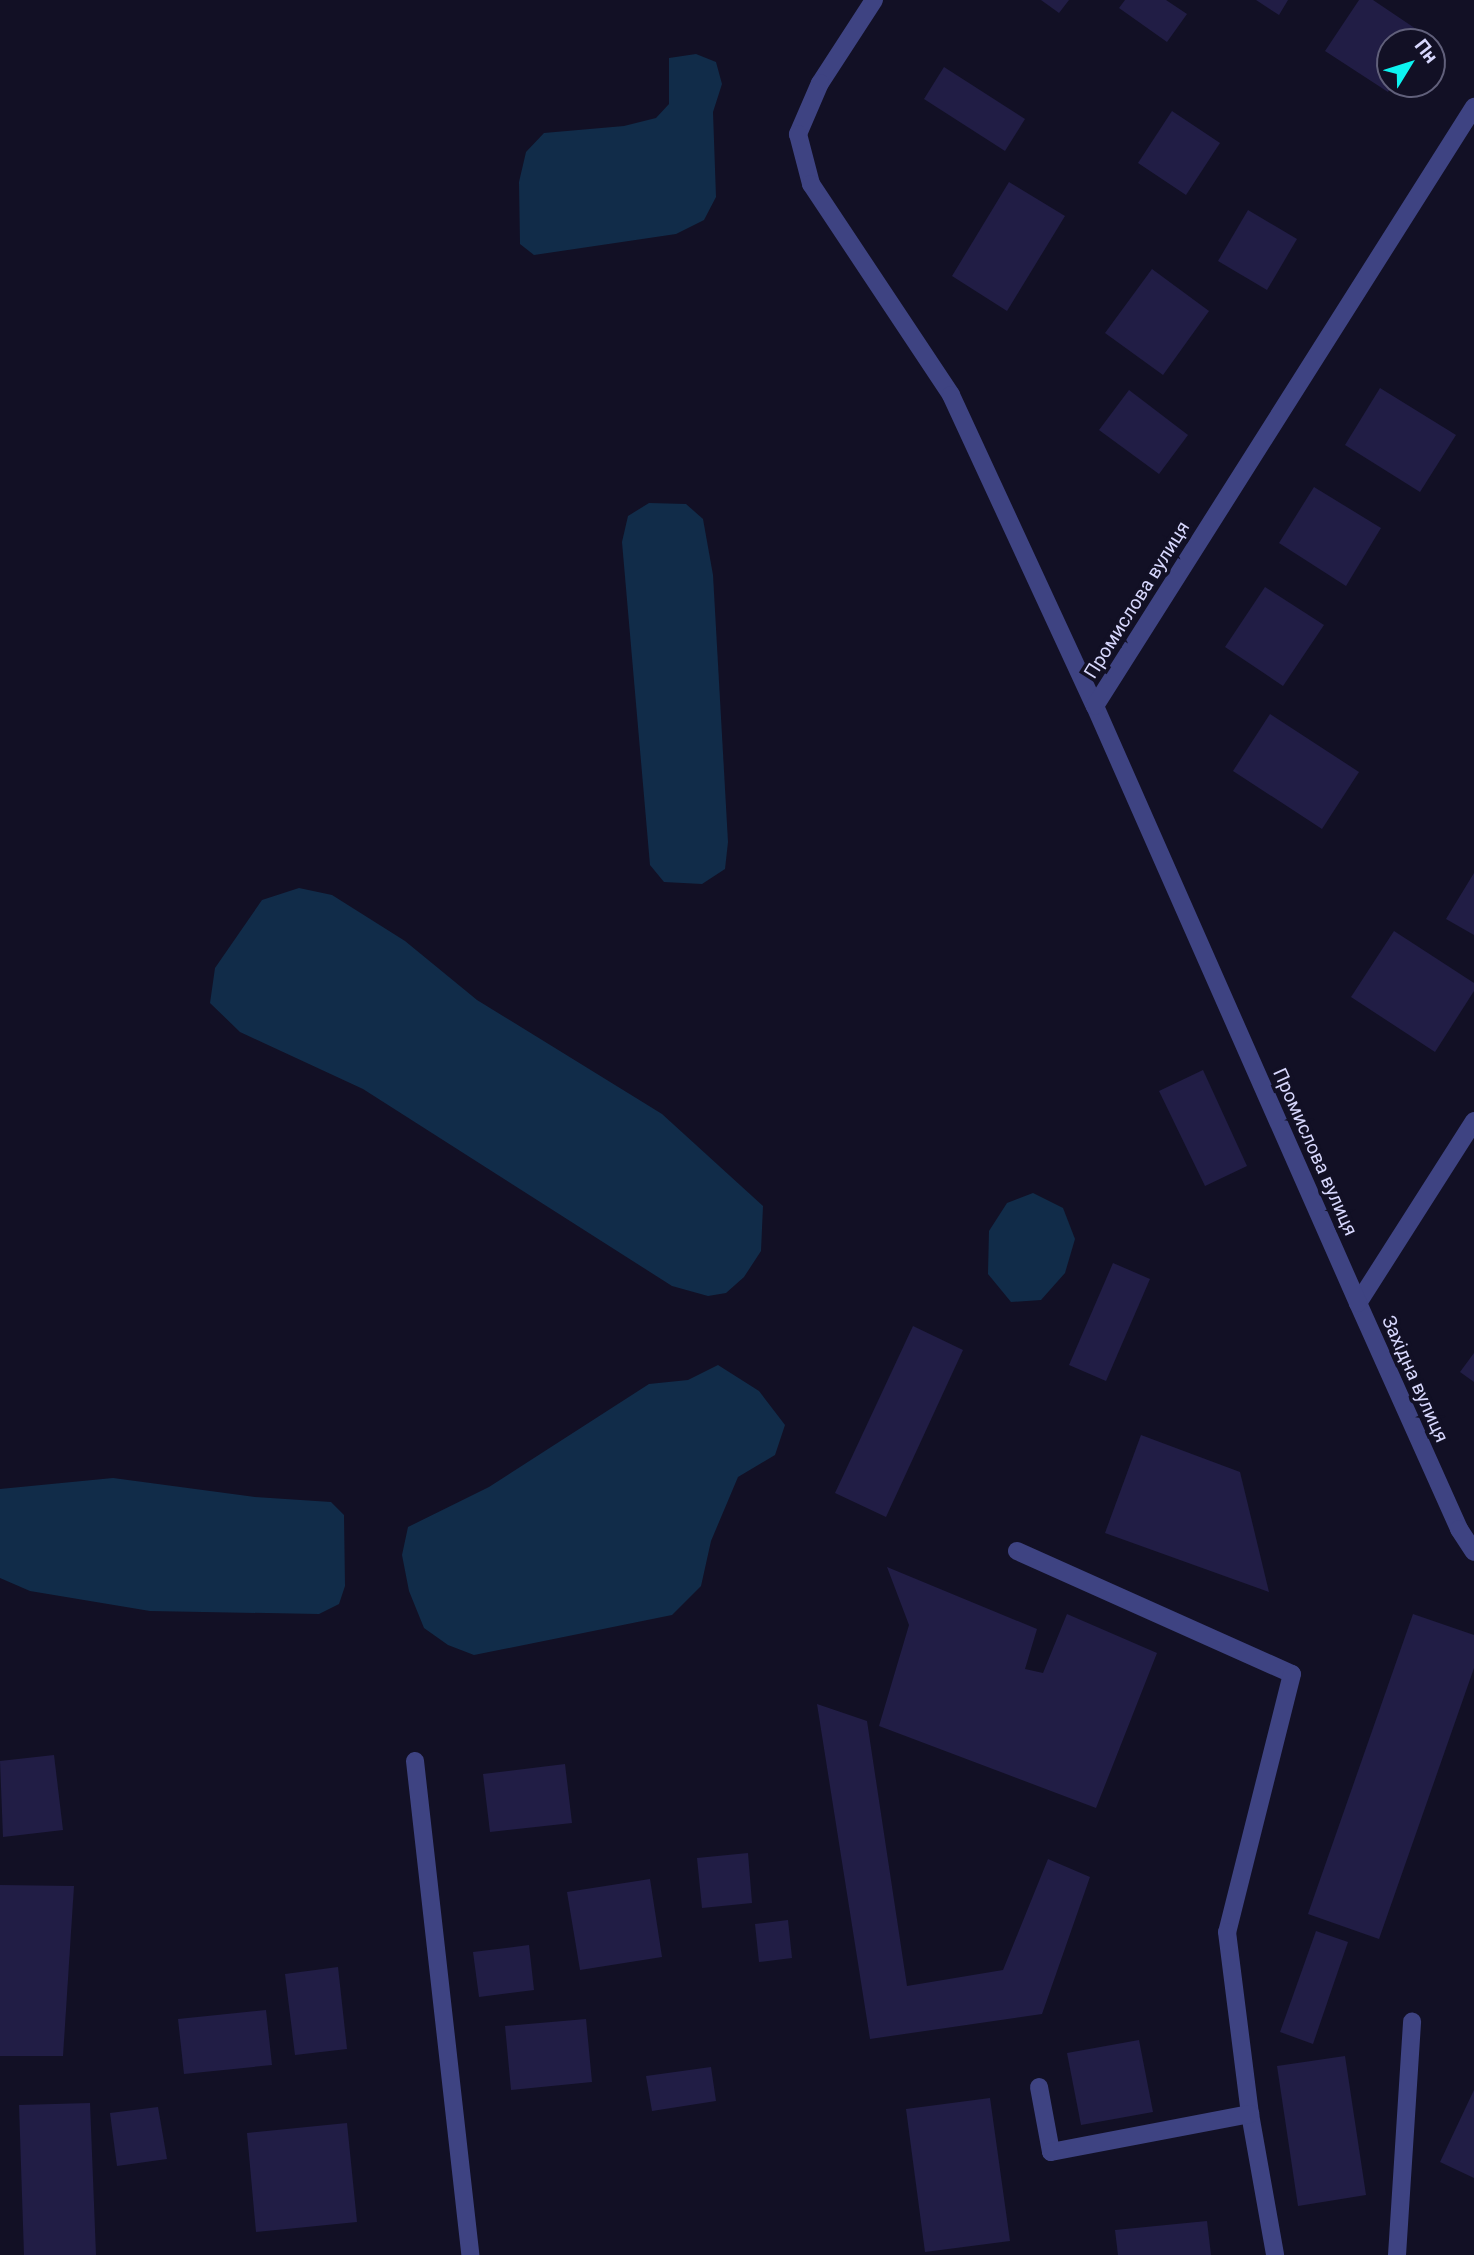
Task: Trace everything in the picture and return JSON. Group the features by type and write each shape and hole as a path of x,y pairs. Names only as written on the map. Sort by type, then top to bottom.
{"street":[{"path":"874,0 820,83 799,134 811,184 951,395 1094,706"},
{"name":"Промислова вулиця","path":"1358,1303 1094,706 1474,107"},
{"name":"Західна вулиця","path":"1474,1121 1358,1303 1459,1529 1474,1552"},
{"path":"1017,1551 1292,1674 1227,1932 1250,2113 1275,2255"},
{"path":"415,1761 470,2255"},
{"path":"1397,2255 1412,2021"},
{"path":"1039,2087 1051,2152 1250,2113"}],"water":[{"path":"696,54 716,62 722,84 713,112 716,197 704,220 676,234 534,255 520,244 519,182 526,152 544,133 624,126 656,118 669,104 669,58"},
{"path":"649,503 686,504 703,519 713,575 728,842 725,869 702,884 664,882 650,865 622,542 628,516"},
{"path":"299,888 332,895 405,941 477,1000 662,1114 763,1206 761,1251 744,1277 726,1293 708,1296 672,1286 363,1089 240,1032 210,1003 215,968 262,900"},
{"path":"1033,1193 1063,1208 1075,1239 1065,1273 1041,1300 1011,1302 988,1274 989,1231 1007,1203"},
{"path":"718,1365 759,1391 785,1425 775,1455 738,1477 711,1541 701,1586 672,1615 474,1655 448,1645 424,1628 409,1591 402,1555 408,1527 489,1487 649,1384 688,1380"},
{"path":"113,1478 255,1497 331,1502 344,1515 345,1586 339,1604 319,1614 150,1611 30,1591 0,1578 0,1489"}],"building":[{"path":"1041,0 1069,0 1059,13"},
{"path":"1125,0 1166,0 1187,14 1167,42 1119,8"},
{"path":"1256,0 1288,0 1279,15"},
{"path":"1359,0 1373,0 1415,28 1376,28 1376,84 1325,51"},
{"path":"944,67 1025,119 1005,151 924,99"},
{"path":"1172,111 1220,143 1186,195 1138,163"},
{"path":"1009,182 1065,216 1007,311 952,276"},
{"path":"1248,210 1297,239 1267,290 1218,261"},
{"path":"1152,269 1209,311 1163,375 1105,333"},
{"path":"1380,388 1456,435 1420,492 1345,445"},
{"path":"1129,390 1188,435 1159,474 1099,430"},
{"path":"1314,487 1381,528 1346,586 1279,543"},
{"path":"1265,587 1324,625 1283,686 1225,647"},
{"path":"1270,714 1359,772 1322,829 1233,771"},
{"path":"1474,873 1474,935 1446,919"},
{"path":"1394,931 1474,983 1474,991 1435,1052 1351,997"},
{"path":"1203,1070 1247,1166 1205,1186 1159,1091"},
{"path":"1113,1263 1150,1279 1106,1381 1069,1365"},
{"path":"913,1326 963,1350 886,1517 835,1493"},
{"path":"1474,1353 1474,1382 1460,1372"},
{"path":"1141,1435 1240,1472 1269,1592 1105,1533"},
{"path":"887,1567 1037,1629 1025,1669 1043,1673 1067,1614 1157,1653 1096,1808 879,1726 909,1625"},
{"path":"1413,1614 1474,1635 1474,1668 1379,1939 1308,1914"},
{"path":"817,1704 867,1721 907,1986 1003,1970 1048,1859 1090,1877 1042,2014 870,2039"},
{"path":"54,1755 63,1830 3,1837 0,1761"},
{"path":"565,1764 572,1823 490,1832 483,1774"},
{"path":"748,1853 752,1903 702,1908 697,1858"},
{"path":"650,1879 662,1957 580,1970 567,1892"},
{"path":"0,1885 74,1886 63,2056 0,2056"},
{"path":"788,1920 792,1958 759,1962 755,1924"},
{"path":"1316,1931 1348,1942 1313,2044 1280,2032"},
{"path":"529,1945 534,1990 479,1997 473,1952"},
{"path":"338,1967 347,2049 295,2055 285,1974"},
{"path":"266,2010 272,2065 184,2074 178,2019"},
{"path":"586,2019 592,2082 511,2090 505,2026"},
{"path":"1139,2040 1153,2112 1081,2125 1067,2053"},
{"path":"1345,2056 1366,2195 1298,2206 1277,2066"},
{"path":"711,2067 716,2101 652,2111 646,2076"},
{"path":"1474,2090 1474,2178 1440,2162"},
{"path":"990,2098 1010,2241 925,2252 906,2109"},
{"path":"90,2103 96,2255 24,2255 19,2105"},
{"path":"158,2107 167,2159 117,2166 110,2113"},
{"path":"347,2123 357,2222 256,2232 247,2133"},
{"path":"1207,2221 1211,2255 1118,2255 1115,2230"}]}
